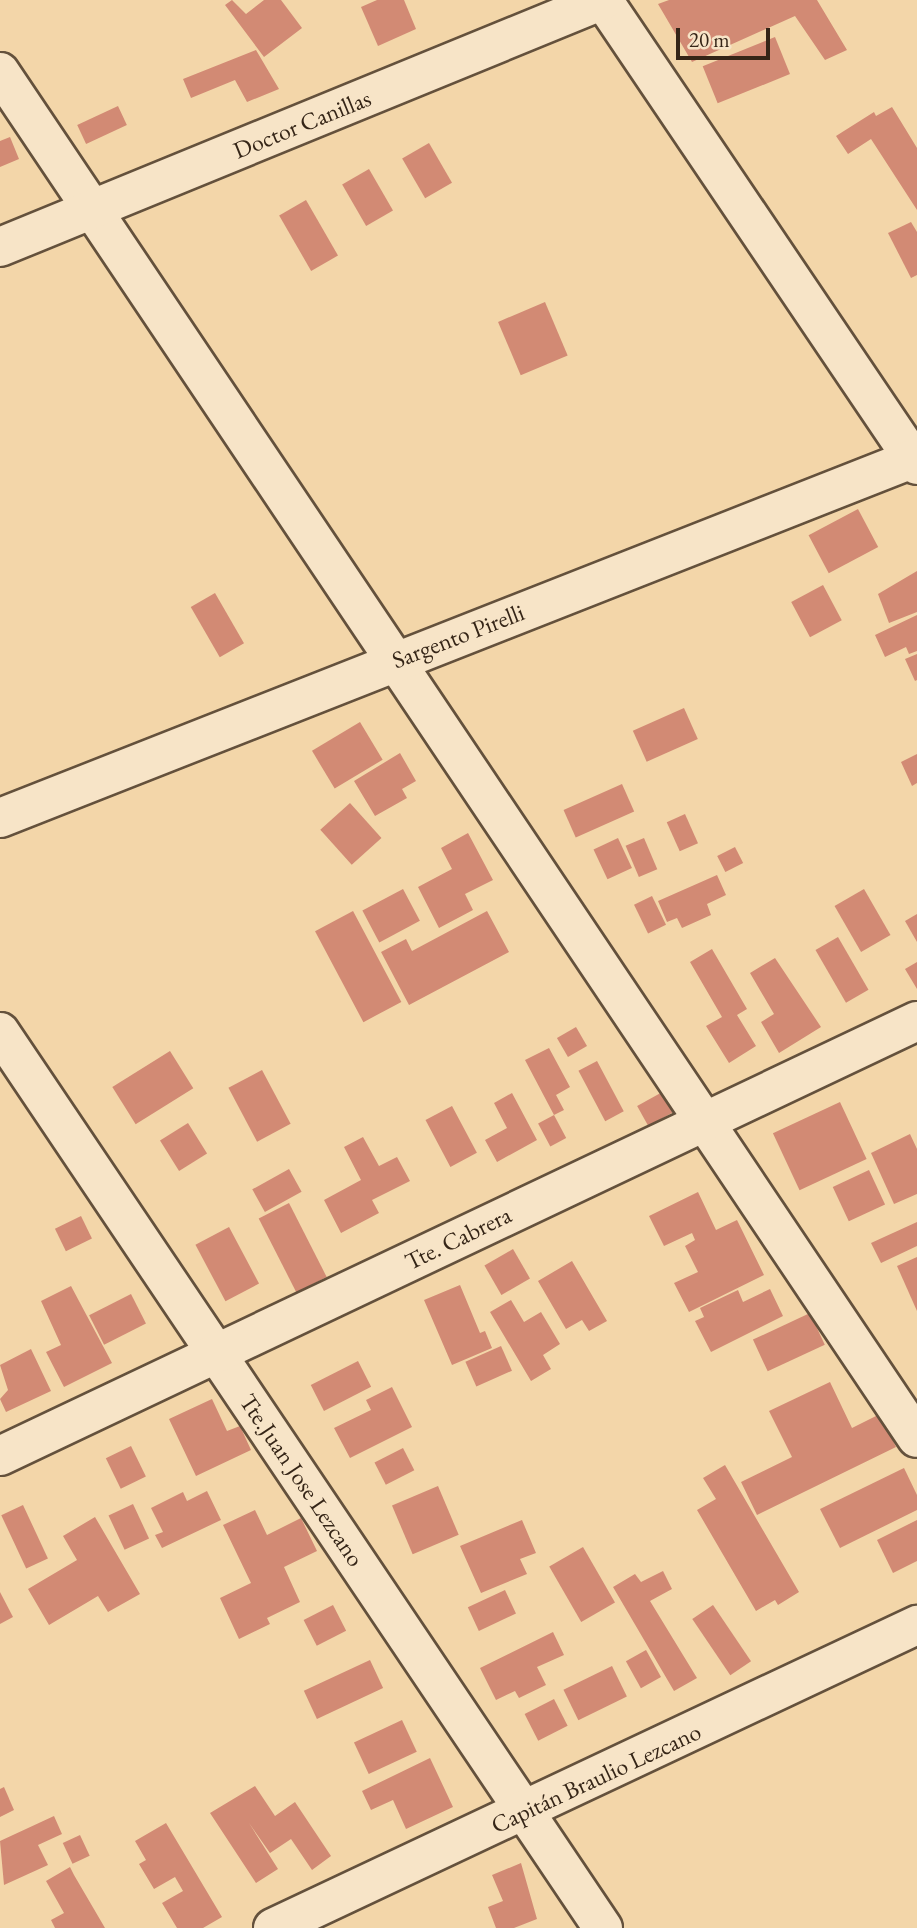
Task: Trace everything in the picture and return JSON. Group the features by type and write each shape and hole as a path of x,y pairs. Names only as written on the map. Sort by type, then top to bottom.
{"street":[{"name":"Doctor Canillas","path":"0,247 603,0"},
{"path":"603,0 916,460"},
{"path":"0,72 917,1438"},
{"name":"Sargento Pirelli","path":"0,818 394,661 916,460"},
{"name":"Tte. Cabrera","path":"0,1456 917,1021"},
{"name":"Tte.Juan Jose Lezcano","path":"0,1032 603,1928"},
{"name":"Capitán Braulio Lezcano","path":"273,1928 917,1625"}],"building":[{"path":"232,0 246,14 264,0 281,0 302,28 264,57 225,5"},
{"path":"377,0 404,0 416,29 378,46 361,7"},
{"path":"669,0 817,0 847,50 825,60 795,16 692,62 658,4"},
{"path":"775,37 790,74 718,103 703,66"},
{"path":"256,50 279,89 247,102 235,80 191,98 183,79"},
{"path":"118,106 127,125 86,144 77,125"},
{"path":"892,107 917,148 917,210 871,139 848,154 836,136 874,112 876,116"},
{"path":"10,137 19,159 0,167 0,141"},
{"path":"429,143 452,183 425,198 402,158"},
{"path":"369,169 393,211 366,226 342,185"},
{"path":"306,200 338,255 311,271 279,215"},
{"path":"911,222 917,232 917,275 911,278 888,233"},
{"path":"545,302 568,355 521,375 498,322"},
{"path":"858,509 878,547 829,573 809,535"},
{"path":"917,571 917,612 889,623 878,594"},
{"path":"823,585 842,620 810,637 791,602"},
{"path":"215,593 244,643 220,657 191,607"},
{"path":"917,615 917,651 909,654 906,647 885,657 875,635"},
{"path":"917,654 917,680 915,681 905,659"},
{"path":"684,708 698,739 647,762 633,731"},
{"path":"360,722 383,760 335,789 312,751"},
{"path":"400,753 416,781 402,789 407,798 375,816 354,781"},
{"path":"917,754 917,783 912,786 901,762"},
{"path":"622,784 634,811 576,837 564,810"},
{"path":"350,803 381,838 352,865 320,830"},
{"path":"685,814 698,843 680,851 667,822"},
{"path":"468,833 493,880 465,894 473,910 439,928 418,887 452,869 441,848"},
{"path":"618,838 632,868 607,879 594,849"},
{"path":"644,838 657,869 639,877 626,846"},
{"path":"735,847 743,863 725,872 717,856"},
{"path":"717,875 726,895 707,904 711,915 682,928 677,918 667,922 658,901"},
{"path":"403,889 420,921 379,942 362,911"},
{"path":"864,889 890,935 861,952 835,906"},
{"path":"652,896 666,925 648,934 634,905"},
{"path":"353,911 401,1002 363,1022 315,931"},
{"path":"487,911 509,952 409,1005 381,952 406,939 412,951"},
{"path":"917,914 917,942 905,921"},
{"path":"838,937 868,990 846,1003 815,950"},
{"path":"712,949 747,1009 737,1015 756,1046 729,1063 706,1026 722,1017 690,962"},
{"path":"775,958 821,1027 779,1053 761,1022 774,1014 750,973"},
{"path":"917,962 917,989 905,969"},
{"path":"576,1027 587,1046 568,1057 557,1038"},
{"path":"549,1048 570,1087 556,1095 564,1110 554,1115 525,1060"},
{"path":"170,1051 193,1088 136,1124 112,1087"},
{"path":"597,1061 624,1111 605,1121 578,1071"},
{"path":"262,1070 291,1124 257,1142 228,1088"},
{"path":"666,1090 677,1110 648,1126 637,1106"},
{"path":"512,1093 537,1140 497,1162 485,1140 507,1128 494,1103"},
{"path":"840,1102 867,1159 800,1190 773,1133"},
{"path":"452,1106 477,1153 450,1167 426,1120"},
{"path":"554,1115 566,1138 550,1146 538,1123"},
{"path":"188,1123 207,1154 179,1171 160,1140"},
{"path":"910,1134 917,1149 917,1194 894,1204 871,1153"},
{"path":"363,1137 379,1166 397,1157 410,1181 372,1200 379,1213 341,1233 324,1200 361,1180 344,1147"},
{"path":"289,1169 302,1192 265,1212 252,1189"},
{"path":"869,1170 885,1204 849,1221 833,1187"},
{"path":"698,1192 716,1230 737,1220 764,1275 689,1312 674,1283 698,1272 685,1246 695,1240 692,1233 664,1246 649,1216"},
{"path":"289,1203 327,1277 296,1292 259,1218"},
{"path":"81,1216 92,1238 66,1251 55,1229"},
{"path":"917,1222 917,1246 881,1263 871,1243"},
{"path":"229,1227 259,1284 225,1301 195,1245"},
{"path":"513,1249 530,1278 501,1295 484,1266"},
{"path":"917,1257 917,1311 897,1266"},
{"path":"572,1261 607,1321 589,1331 582,1320 566,1329 538,1281"},
{"path":"460,1285 480,1333 485,1331 492,1348 452,1365 424,1300"},
{"path":"71,1286 112,1363 64,1387 46,1352 61,1345 41,1301"},
{"path":"770,1289 783,1316 711,1352 695,1321 704,1317 700,1308 738,1290 743,1302"},
{"path":"131,1294 146,1323 104,1345 89,1315"},
{"path":"511,1300 524,1322 541,1312 560,1344 543,1355 551,1369 531,1381 490,1312"},
{"path":"810,1313 825,1345 768,1371 753,1340"},
{"path":"501,1346 512,1371 476,1387 465,1362"},
{"path":"31,1349 51,1391 6,1412 0,1399 8,1390 0,1365"},
{"path":"358,1361 371,1387 324,1411 311,1385"},
{"path":"830,1382 852,1428 880,1414 896,1447 757,1515 741,1482 792,1457 769,1411"},
{"path":"392,1387 412,1427 350,1458 334,1428 371,1410 366,1400"},
{"path":"212,1399 227,1431 240,1426 251,1450 196,1476 169,1419"},
{"path":"131,1446 146,1477 121,1489 106,1458"},
{"path":"403,1448 414,1470 386,1485 374,1463"},
{"path":"725,1465 799,1592 778,1605 775,1600 756,1611 697,1510 716,1499 703,1478"},
{"path":"904,1468 917,1495 917,1510 840,1548 820,1509"},
{"path":"438,1486 459,1535 413,1554 392,1506"},
{"path":"207,1491 221,1520 162,1548 155,1535 163,1532 151,1508 183,1492 187,1501"},
{"path":"133,1504 149,1538 125,1550 109,1515"},
{"path":"23,1505 48,1558 26,1569 1,1515"},
{"path":"255,1510 267,1535 301,1518 317,1551 284,1567 300,1602 267,1618 270,1624 239,1639 220,1598 251,1583 223,1525"},
{"path":"95,1517 140,1594 108,1612 98,1596 49,1625 28,1589 77,1560 63,1536"},
{"path":"522,1520 536,1553 520,1559 527,1574 481,1593 460,1546"},
{"path":"917,1520 917,1561 893,1573 877,1540"},
{"path":"583,1547 615,1602 581,1622 549,1566"},
{"path":"663,1571 672,1589 650,1601 697,1678 674,1691 613,1587 635,1574 641,1582"},
{"path":"505,1590 516,1614 479,1631 468,1607"},
{"path":"0,1592 13,1617 0,1624"},
{"path":"333,1605 346,1631 317,1646 304,1620"},
{"path":"713,1605 751,1661 730,1675 692,1619"},
{"path":"553,1632 564,1655 537,1667 546,1685 519,1698 515,1691 496,1700 480,1668"},
{"path":"646,1650 661,1677 641,1688 626,1661"},
{"path":"370,1660 383,1688 317,1719 304,1691"},
{"path":"612,1666 627,1697 578,1720 563,1690"},
{"path":"554,1699 568,1726 538,1741 525,1714"},
{"path":"402,1720 417,1752 369,1774 354,1742"},
{"path":"430,1758 453,1807 406,1829 393,1800 371,1810 362,1791"},
{"path":"255,1786 275,1816 295,1802 331,1856 312,1870 291,1839 270,1853 249,1823 278,1869 256,1883 210,1813"},
{"path":"4,1787 14,1810 0,1817 0,1789"},
{"path":"54,1816 62,1834 38,1845 48,1865 4,1885 0,1841"},
{"path":"166,1823 222,1917 203,1928 177,1928 162,1903 183,1891 175,1877 154,1889 139,1864 146,1860 135,1841"},
{"path":"80,1835 90,1856 73,1864 63,1843"},
{"path":"521,1863 537,1919 514,1928 496,1928 488,1907 503,1901 492,1875"},
{"path":"70,1867 105,1928 55,1928 51,1920 64,1913 46,1881"}]}
